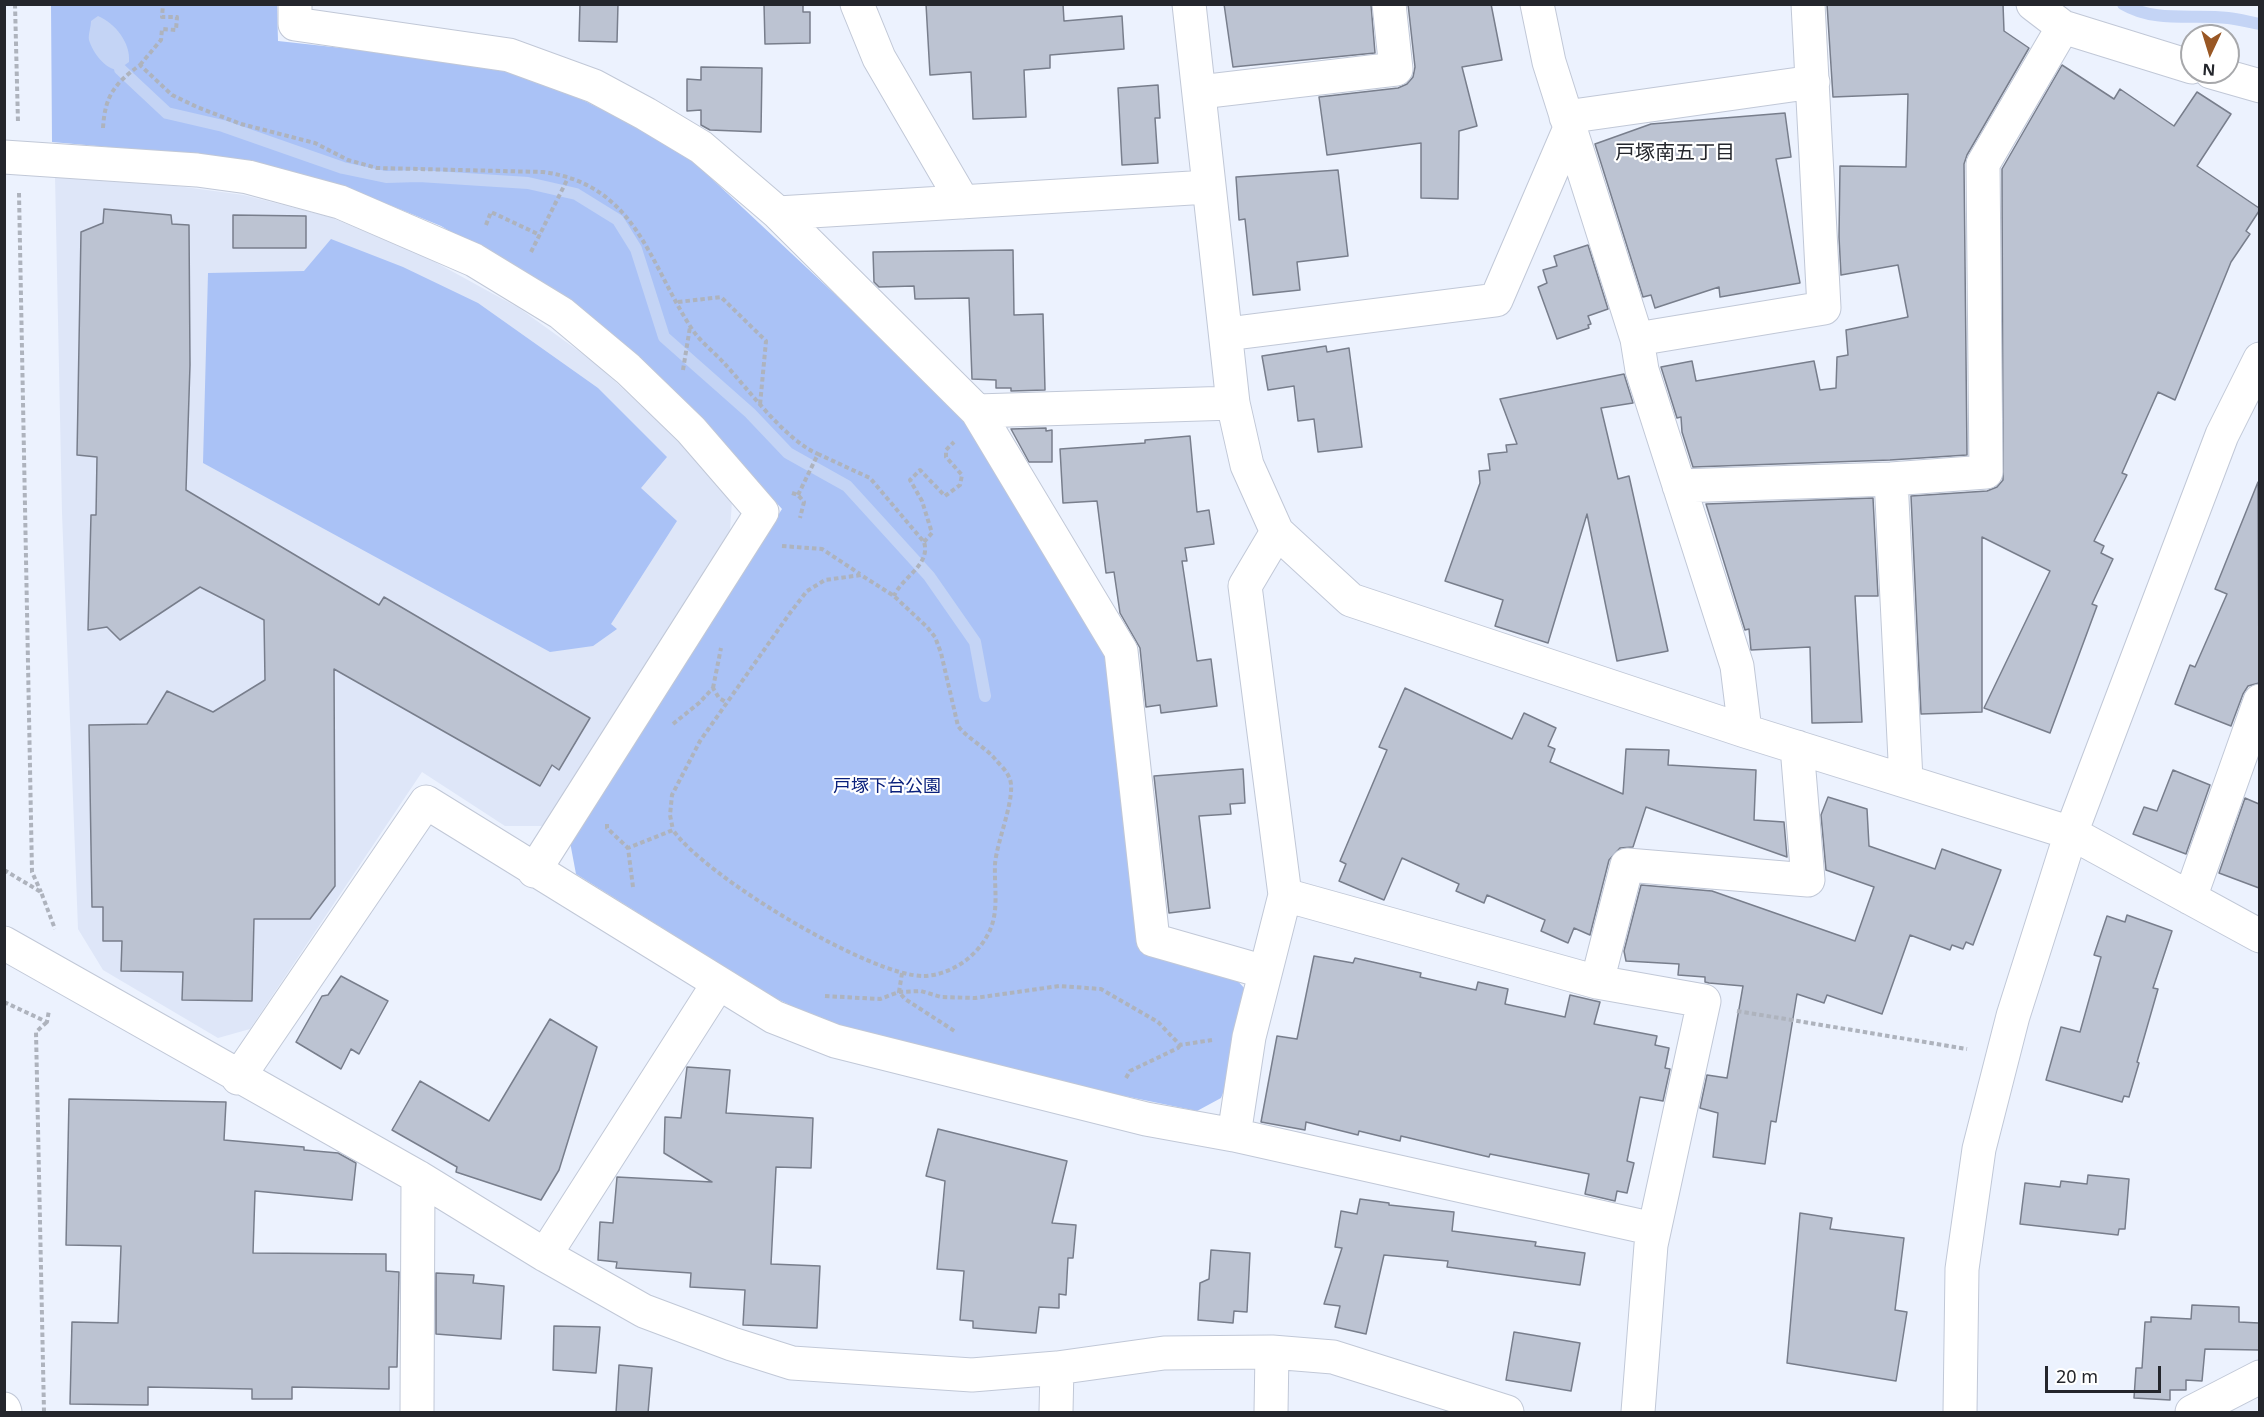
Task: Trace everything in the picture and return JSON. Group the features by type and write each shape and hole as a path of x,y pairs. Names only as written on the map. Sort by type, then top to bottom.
{"street":[{"path":"295,4 295,24 509,55 594,86 701,147 778,213 977,411 1121,651 1153,940 1264,972"},
{"path":"857,4 879,58 963,202"},
{"path":"1189,4 1233,403 1247,465 1277,532 1351,600 1745,731 2071,833 2259,936"},
{"path":"1200,92 1396,69 1389,4"},
{"path":"1538,4 1549,62 1637,339 1642,370 1737,666 1745,731"},
{"path":"1637,339 1824,308 1808,4"},
{"path":"2033,4 2063,27 2180,63"},
{"path":"1679,486 1891,479 1986,472 1983,164 2063,27"},
{"path":"2240,80 2259,86"},
{"path":"1568,122 1813,82"},
{"path":"1227,334 1496,300 1568,122"},
{"path":"11,158 196,170 248,177 340,201 474,260 561,313 628,369 691,430 762,512 534,871"},
{"path":"778,213 1208,187"},
{"path":"1960,1413 1962,1269 1979,1149 2013,1016 2071,833 2222,435 2259,359"},
{"path":"977,411 1233,403"},
{"path":"1891,479 1906,780"},
{"path":"1234,1136 1249,1037 1284,895 1245,586 1277,532"},
{"path":"2190,898 2259,701"},
{"path":"1598,982 1628,865 1808,880 1797,747"},
{"path":"238,1078 426,802 534,871 774,1017 835,1041 1146,1119 1234,1136 1654,1229"},
{"path":"1284,895 1598,982 1704,1001 1654,1229 1638,1413"},
{"path":"4,943 238,1078 418,1178 545,1255 644,1311 792,1363 972,1375 1057,1368 1164,1353 1272,1352 1333,1357 1508,1413"},
{"path":"545,1255 718,984"},
{"path":"417,1413 418,1178"},
{"path":"1271,1413 1272,1352"},
{"path":"1056,1413 1057,1368"},
{"path":"2192,1413 2259,1377"}],"path":[{"path":"15,4 11,158 32,872 58,938"},
{"path":"104,116 110,93 140,65 161,40 162,28 176,30 177,17 162,17 163,4"},
{"path":"168,4 181,4"},
{"path":"140,65 172,94 197,107 242,124 315,143 348,160 377,168 543,172 568,178 599,193 632,223 690,326 760,406 817,456 870,478 924,542 925,560 899,585 894,596"},
{"path":"560,193 568,178"},
{"path":"483,233 491,212 540,235"},
{"path":"678,302 721,297 766,341 760,406"},
{"path":"683,368 690,326"},
{"path":"924,542 932,533 922,501 910,480 920,470 945,496 960,485 962,475 946,457 946,450 956,440"},
{"path":"798,495 802,493 805,480 817,456"},
{"path":"773,545 822,549 894,596 935,637 958,726 992,755 1010,777 1008,810 997,845 996,911 988,935 964,962 952,969 925,976 902,974 889,970 771,909 702,862 688,850 670,823 670,806 680,774 726,702 790,613 807,591 825,580 861,575"},
{"path":"713,688 722,637"},
{"path":"636,896 628,848 674,830"},
{"path":"4,870 41,892"},
{"path":"899,992 902,974"},
{"path":"814,995 880,999 899,992 975,998 1059,986 1101,989 1158,1022 1180,1045 1220,1039"},
{"path":"1704,1001 1720,1008 1967,1049"},
{"path":"4,1002 47,1022"},
{"path":"44,1413 36,1032 47,1022 50,1003"}],"shaded area":[{"path":"98,16 110,23 125,41 129,62 118,70 100,60 89,40 91,21"},
{"path":"55,176 177,186 244,195 330,217 424,256 519,308 594,362 688,449 732,501 730,530 543,826 505,826 422,772 250,1029 218,1038 103,970 78,929 62,513"}],"green space":[{"name":"戸塚下台公園","path":"51,5 277,5 278,41 461,61 524,76 585,101 679,148 967,418 1111,655 1147,946 1233,976 1247,991 1230,1076 1221,1098 1197,1111 950,1060 831,1025 771,996 576,874 570,842 782,509 681,397 574,304 441,226 348,188 198,155 52,142"},
{"path":"331,239 403,267 478,303 598,388 667,457 641,488 677,521 611,624 617,629 593,646 550,652 203,463 208,273 304,271"}],"building":[{"path":"580,4 618,4 617,42 579,41"},
{"path":"764,4 803,4 803,12 810,12 810,43 765,44"},
{"path":"926,4 1063,4 1064,21 1122,16 1124,49 1050,55 1050,68 1024,70 1026,117 973,119 971,72 930,75"},
{"path":"1224,4 1371,4 1375,53 1233,67"},
{"path":"1408,4 1491,4 1502,60 1462,67 1477,126 1459,131 1458,199 1421,198 1421,143 1327,155 1319,97 1398,88 1407,84 1413,77 1415,67"},
{"path":"1827,4 2003,4 2004,31 2029,48 1964,164 1967,455 1693,467 1682,432 1681,417 1677,418 1661,367 1692,361 1696,381 1814,361 1820,390 1836,388 1837,357 1848,355 1846,330 1908,317 1898,265 1841,275 1839,237 1840,166 1906,167 1908,94 1833,97"},
{"path":"2062,65 2114,99 2120,89 2174,126 2197,92 2231,114 2197,166 2259,208 2259,211 2246,231 2250,234 2231,262 2175,400 2158,392 2122,473 2127,475 2094,541 2104,546 2101,553 2113,559 2092,604 2097,606 2050,733 1984,708 2050,571 1982,537 1982,712 1921,714 1911,496 1987,491 1997,487 2003,480 2002,169"},
{"path":"701,67 762,68 761,132 710,130 701,125 701,110 687,111 687,79 701,80"},
{"path":"1158,85 1160,118 1155,118 1158,163 1122,165 1118,88"},
{"path":"1785,113 1791,157 1776,159 1800,283 1720,297 1719,287 1655,308 1651,295 1643,297 1595,144 1651,124"},
{"path":"1338,170 1348,256 1297,262 1300,290 1253,295 1245,219 1239,220 1236,177"},
{"path":"104,209 171,215 172,224 189,225 190,365 186,490 379,605 384,597 590,718 559,770 552,765 540,786 334,669 335,886 310,919 254,919 252,1001 182,1000 183,972 121,971 122,941 103,941 103,907 92,907 89,725 147,724 167,691 213,712 265,680 264,620 200,587 120,640 107,627 88,630 91,515 96,515 97,457 77,455 81,232 103,223"},
{"path":"233,215 306,216 306,248 233,248"},
{"path":"1588,245 1608,309 1588,316 1591,324 1588,325 1589,328 1557,339 1538,287 1547,283 1543,270 1557,266 1554,256"},
{"path":"1013,250 1014,315 1043,314 1045,390 1011,391 1011,388 996,388 996,380 972,379 969,298 915,299 914,286 879,287 874,282 873,252"},
{"path":"1326,346 1327,352 1349,348 1362,447 1318,452 1314,419 1298,421 1294,386 1268,390 1262,356"},
{"path":"1624,374 1633,403 1601,408 1618,479 1629,476 1668,651 1617,661 1587,514 1548,643 1495,626 1503,600 1445,581 1480,483 1479,471 1490,470 1488,454 1507,452 1506,445 1517,444 1500,399"},
{"path":"1046,428 1046,431 1052,430 1052,462 1029,462 1011,429"},
{"path":"1190,436 1197,512 1209,510 1214,544 1185,548 1187,561 1182,561 1197,661 1211,659 1217,706 1161,713 1160,705 1146,707 1140,648 1120,613 1114,572 1106,573 1097,501 1063,503 1060,449 1145,443 1145,440"},
{"path":"2258,482 2259,683 2248,686 2231,726 2175,704 2190,665 2195,667 2227,594 2215,589"},
{"path":"1873,498 1878,596 1855,596 1862,722 1812,723 1810,647 1751,650 1749,629 1745,630 1706,504"},
{"path":"1405,688 1512,739 1524,713 1556,728 1548,746 1555,749 1550,762 1623,794 1626,749 1669,750 1668,765 1756,770 1754,820 1784,822 1787,857 1646,807 1633,847 1620,848 1609,860 1590,935 1574,928 1568,943 1541,931 1545,920 1487,895 1484,903 1456,891 1459,884 1402,858 1384,900 1339,881 1346,864 1340,861 1387,750 1379,747"},
{"path":"1243,769 1245,803 1230,804 1231,814 1199,816 1210,908 1169,913 1154,776"},
{"path":"2173,770 2210,785 2186,854 2133,834 2144,807 2157,811"},
{"path":"1828,797 1867,809 1869,846 1935,869 1942,849 2001,870 1973,945 1966,942 1963,949 1952,945 1950,950 1910,935 1882,1014 1827,995 1824,1003 1797,994 1776,1122 1771,1121 1765,1164 1713,1157 1718,1113 1700,1108 1707,1075 1727,1078 1743,986 1709,983 1705,982 1705,977 1678,975 1679,964 1626,961 1624,951 1641,885 1712,891 1855,941 1874,887 1826,870 1821,815"},
{"path":"2245,798 2259,804 2259,888 2219,873"},
{"path":"2127,915 2172,931 2153,988 2158,989 2137,1062 2139,1063 2129,1097 2124,1096 2122,1102 2046,1080 2061,1027 2080,1032 2101,957 2094,955 2107,916 2125,922"},
{"path":"1314,956 1353,963 1355,958 1421,973 1420,977 1476,990 1478,982 1508,989 1505,1004 1565,1017 1570,995 1600,1002 1594,1024 1657,1036 1655,1045 1669,1048 1665,1068 1670,1069 1663,1101 1640,1097 1627,1161 1634,1163 1627,1193 1617,1191 1615,1201 1585,1194 1589,1174 1490,1154 1489,1157 1401,1136 1400,1141 1359,1131 1358,1135 1306,1122 1305,1130 1261,1122 1277,1036 1297,1039"},
{"path":"341,976 388,1001 359,1054 351,1049 341,1069 296,1042 322,996 328,995"},
{"path":"550,1019 597,1047 559,1170 541,1200 456,1172 457,1167 392,1130 420,1081 489,1121"},
{"path":"687,1067 730,1070 726,1113 813,1118 811,1168 776,1167 771,1264 820,1266 817,1328 743,1325 745,1290 690,1287 691,1273 616,1268 617,1262 598,1260 600,1222 613,1223 617,1177 712,1182 664,1153 665,1117 681,1118"},
{"path":"69,1099 226,1102 224,1140 304,1147 304,1150 338,1153 356,1163 352,1200 255,1191 253,1253 386,1254 386,1271 399,1272 397,1367 389,1367 389,1389 292,1387 292,1399 252,1399 252,1389 148,1387 148,1405 70,1404 72,1322 118,1323 121,1246 66,1245"},
{"path":"938,1129 1067,1161 1052,1223 1076,1225 1073,1258 1068,1258 1066,1295 1059,1294 1059,1308 1039,1307 1036,1333 973,1328 973,1321 960,1320 964,1271 937,1269 945,1181 926,1176"},
{"path":"2088,1175 2129,1179 2125,1229 2119,1229 2118,1235 2020,1224 2025,1183 2060,1187 2061,1181 2087,1184"},
{"path":"1360,1199 1389,1203 1389,1205 1454,1212 1452,1231 1536,1242 1535,1246 1585,1253 1580,1285 1447,1267 1448,1261 1384,1255 1366,1334 1335,1327 1340,1306 1324,1304 1342,1248 1335,1247 1341,1211 1357,1214"},
{"path":"1800,1213 1832,1218 1830,1229 1904,1238 1895,1310 1907,1312 1896,1381 1787,1363"},
{"path":"1211,1250 1250,1253 1247,1312 1234,1311 1233,1323 1198,1320 1200,1283 1209,1279"},
{"path":"436,1273 474,1275 473,1283 504,1286 501,1339 436,1334"},
{"path":"2192,1305 2239,1307 2239,1322 2259,1323 2259,1350 2205,1349 2202,1381 2186,1380 2186,1390 2170,1390 2170,1400 2134,1398 2136,1368 2142,1368 2145,1322 2151,1322 2151,1317 2191,1319"},
{"path":"554,1326 600,1327 596,1373 553,1370"},
{"path":"1514,1332 1580,1343 1571,1391 1506,1380"},
{"path":"619,1365 652,1368 648,1413 616,1413"}],"waterway":[{"path":"2123,4 2135,10 2161,16 2228,18 2260,24"},
{"path":"120,69 167,113 223,126 343,168 386,177 419,176 528,183 576,194 618,220 636,249 664,337 750,413 788,453 847,486 929,576 975,642 985,696"}],"district":[{"name":"戸塚南五丁目","path":"1675,153"}]}
